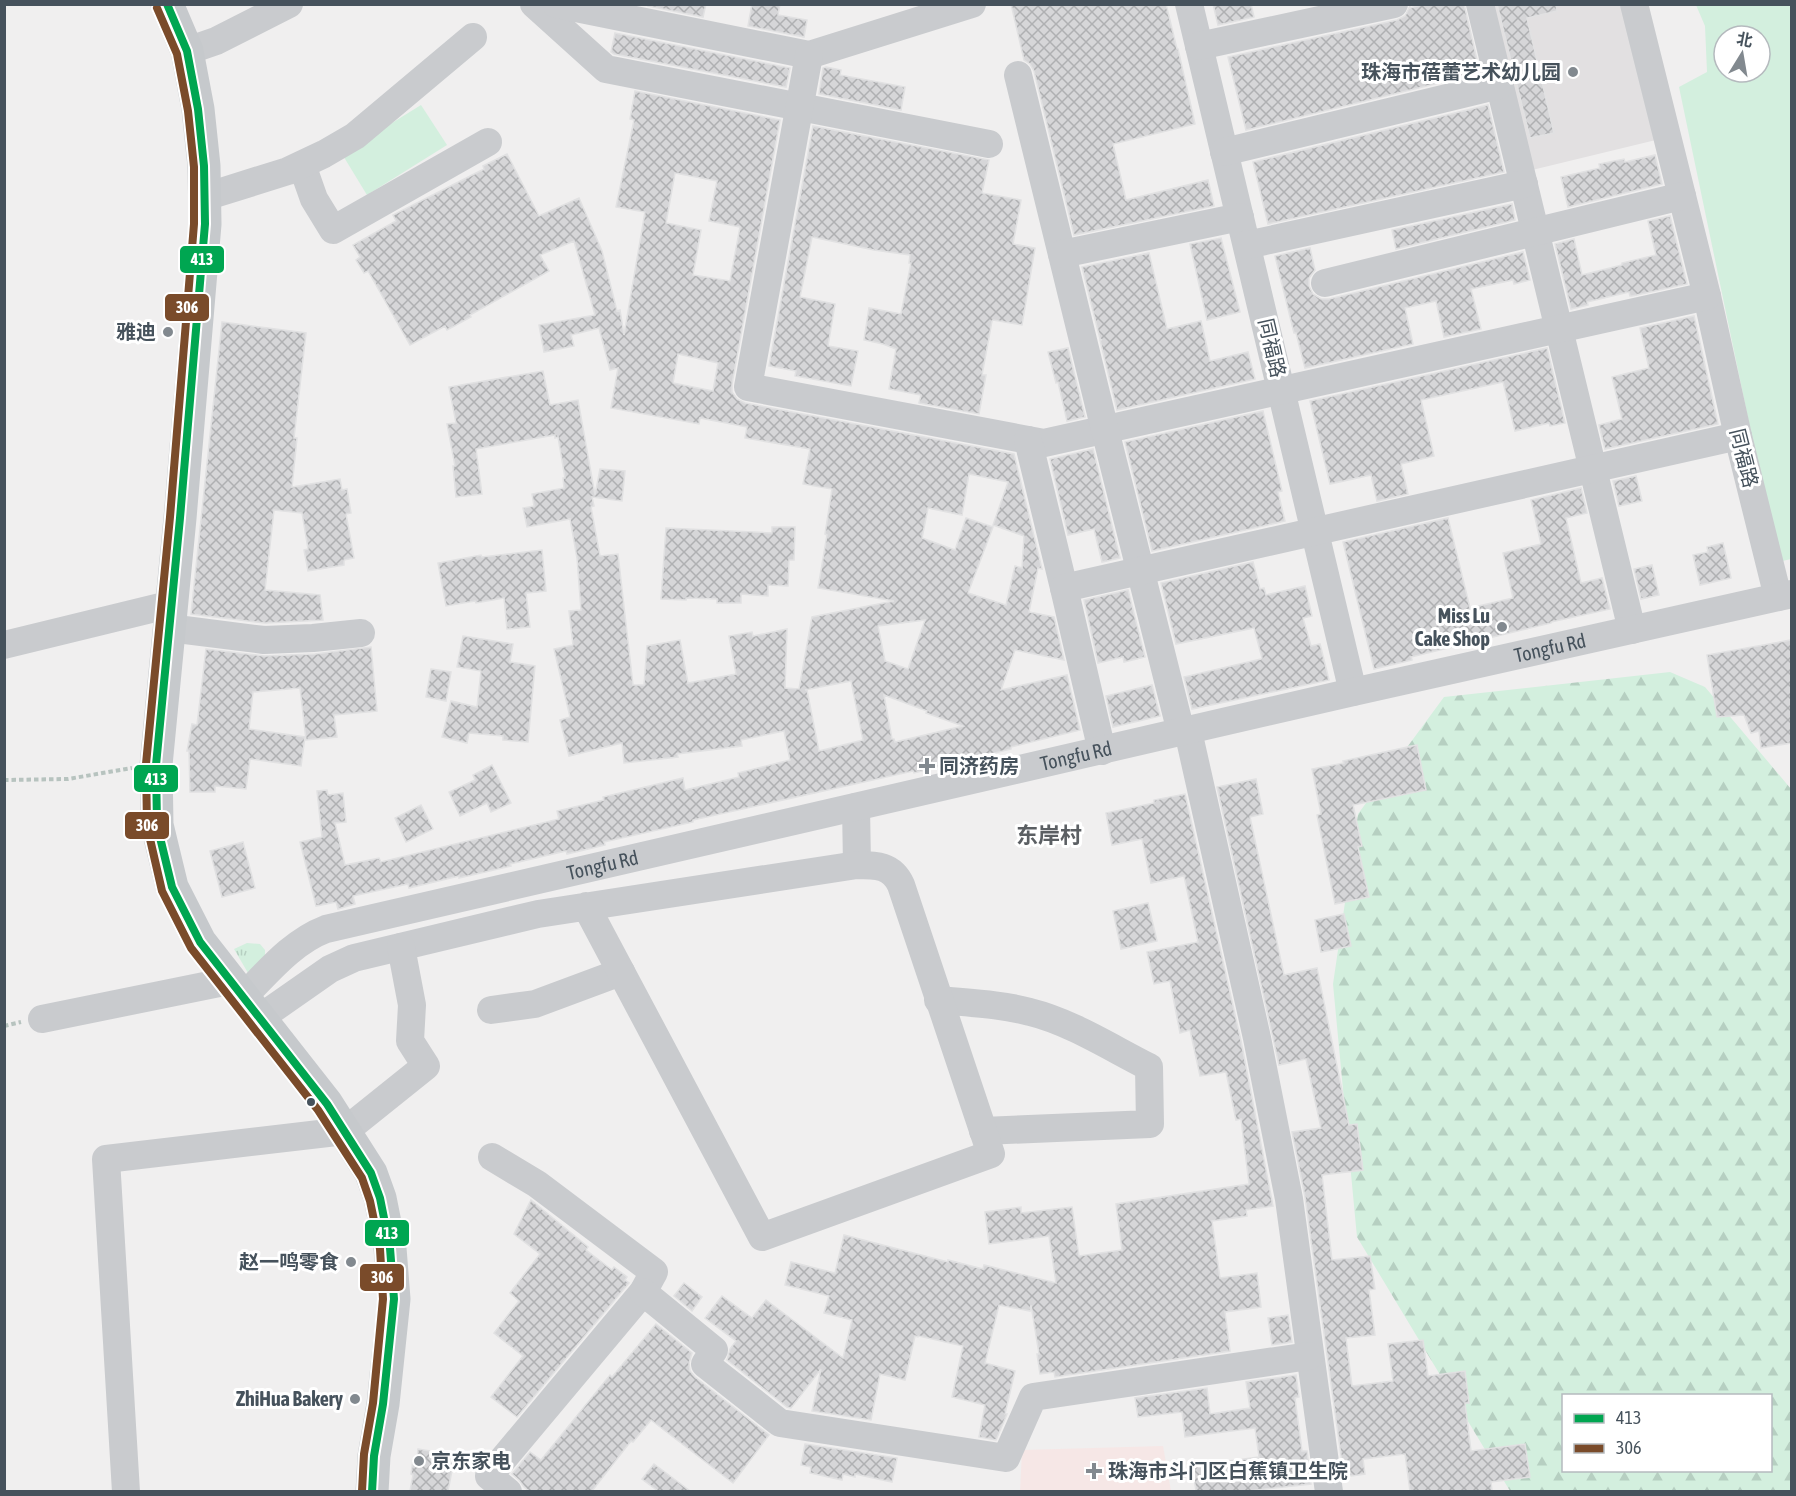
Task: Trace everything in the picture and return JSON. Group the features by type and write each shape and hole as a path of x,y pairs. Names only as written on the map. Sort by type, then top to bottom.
{"main road":[{"path":"167,4 187,51 198,109 204,166 205,224 170,616 145,766 172,887 200,942 327,1104 371,1173 380,1198 390,1248 394,1299 383,1404 374,1456 372,1491"}],"street":[{"path":"187,51 216,41 289,4"},
{"path":"534,4 606,69 989,144"},
{"path":"556,4 809,55 972,4"},
{"name":"同福路","path":"1189,4 1353,692"},
{"path":"1199,46 1394,4"},
{"path":"1480,4 1632,630"},
{"name":"同福路","path":"1634,4 1707,296 1738,436 1785,596"},
{"path":"205,197 288,171 355,136 473,37"},
{"path":"809,55 748,387 1044,443 1707,296"},
{"path":"1018,75 1140,571 1185,731 1257,1038 1289,1199 1329,1491"},
{"path":"1224,152 1500,85"},
{"path":"302,165 314,199 333,230 488,142"},
{"path":"1247,245 1524,184"},
{"path":"1325,282 1682,196"},
{"path":"1062,254 1240,217"},
{"path":"1064,588 1738,436"},
{"path":"1028,440 1102,751"},
{"name":"Tongfu Rd","path":"244,999 290,951 304,940 326,929 1353,692 1785,596"},
{"path":"4,645 170,616 264,640 360,633"},
{"path":"856,807 857,865"},
{"path":"42,1019 244,999 354,958 538,914 586,906 857,865 874,865 890,870 897,876 991,1154 762,1237 586,906"},
{"path":"126,1491 106,1159 345,1131 426,1066 410,1041 412,1005 401,946"},
{"path":"491,1010 535,1004 621,972"},
{"path":"938,999 1031,1012 1057,1021 1149,1067 1150,1124 983,1131"},
{"path":"492,1157 537,1184 654,1272 648,1296 521,1437 489,1476 507,1491"},
{"path":"648,1296 714,1350 705,1364 780,1423 1006,1458 1033,1397 1310,1356"}],"path":[{"path":"4,780 68,778 145,766"}],"shaded area":[{"name":"珠海市蓓蕾艺术幼儿园","path":"1488,5 1623,5 1660,139 1528,171"},
{"name":"珠海市斗门区白蕉镇卫生院","path":"1163,1446 1171,1491 1020,1492 1022,1450"}],"green space":[{"path":"1696,5 1791,5 1791,559 1778,562 1679,87 1707,72 1705,26"},
{"path":"421,105 447,145 367,195 342,154"},
{"path":"1670,672 1705,687 1791,789 1791,1491 1510,1491 1357,1237 1333,984 1358,814 1444,697"},
{"path":"247,943 260,944 265,950 265,958 248,973 234,949"}],"building":[{"path":"649,4 706,4 703,17 648,6"},
{"path":"752,4 780,4 778,15 807,20 804,37 748,26"},
{"path":"1011,4 1166,4 1195,124 1113,144 1126,200 1208,180 1214,206 1074,235 1034,71 1024,60"},
{"path":"1213,4 1251,4 1254,17 1218,25"},
{"path":"1425,4 1464,4 1480,73 1246,130 1228,57 1397,20 1405,16 1410,6 1410,8"},
{"path":"1497,4 1556,4 1557,11 1527,18 1554,133 1530,138"},
{"path":"615,33 790,68 786,87 614,54 611,52"},
{"path":"823,68 841,70 840,75 905,87 901,110 819,94"},
{"path":"635,91 780,120 732,392 737,399 745,403 1014,454 1042,569 1038,568 1029,612 1054,617 1064,660 1015,650 1001,690 1067,675 1080,730 914,773 913,771 693,820 693,822 604,842 605,845 567,854 566,851 459,878 459,876 409,888 408,884 353,896 355,904 338,909 336,902 316,906 300,842 322,837 317,791 327,790 328,795 343,793 346,822 335,823 345,865 379,858 381,862 559,819 557,811 604,800 603,797 683,778 685,790 739,777 738,773 790,760 784,731 741,740 742,746 677,754 678,757 624,763 622,743 569,756 560,720 570,717 554,649 573,645 569,611 581,610 577,558 570,519 527,527 523,508 534,506 532,494 564,488 563,478 565,478 558,437 555,438 555,435 476,449 482,494 456,497 453,466 455,466 447,424 456,423 449,387 543,371 550,405 578,400 595,495 600,469 625,471 622,501 592,497 594,506 591,507 600,556 618,554 633,685 644,685 647,646 680,640 688,683 736,674 729,636 752,632 753,636 787,629 785,688 799,689 812,617 894,601 818,588 832,489 803,484 810,449 745,438 747,427 700,418 699,424 611,408 618,368 610,370 599,328 571,335 574,346 544,352 539,325 595,315 574,241 540,255 549,271 447,330 445,326 410,345 368,271 364,273 356,260 360,257 353,245 396,221 393,215 484,169 483,166 507,154 539,216 579,198 602,251 617,311 620,310 624,335 645,212 616,207 634,120 630,119","holes":["675,173 717,181 709,221 740,227 730,281 693,275 701,230 666,223","678,354 718,363 713,391 673,383","969,474 1008,482 993,525 1024,536 1022,568 1015,566 1006,605 968,593 993,527 966,518 955,550 922,538 928,508 962,515","925,620 908,669 885,661 878,626","851,681 863,740 819,751 807,690 805,690","884,695 963,726 895,742 892,739"]},
{"path":"1488,105 1504,172 1268,224 1253,162"},
{"path":"813,126 989,160 982,193 1021,200 1013,244 1035,248 1022,325 992,321 982,375 986,375 979,414 919,403 921,395 889,389 896,349 864,340 869,308 901,314 911,263 909,263 910,255 812,237 800,297 835,304 828,346 858,351 851,386 795,376 796,371 769,366"},
{"path":"1655,155 1662,184 1568,207 1561,177 1600,168 1599,164 1624,159 1625,162"},
{"path":"1512,204 1515,220 1396,249 1392,230"},
{"path":"1670,216 1687,284 1632,296 1629,292 1587,302 1588,305 1571,309 1555,244 1574,239 1582,275 1656,255 1648,221"},
{"path":"1221,238 1240,312 1207,320 1190,244"},
{"path":"1310,248 1315,270 1309,278 1309,286 1313,294 1321,299 1329,299 1523,252 1530,280 1514,284 1513,280 1471,289 1481,329 1444,337 1436,301 1405,308 1413,344 1305,368 1275,256"},
{"path":"1149,253 1167,329 1201,321 1210,361 1248,352 1255,379 1117,410 1100,340 1102,340 1082,267"},
{"path":"1694,316 1718,424 1605,449 1599,425 1622,419 1612,377 1649,368 1640,328"},
{"path":"222,322 306,333 294,438 297,438 292,487 340,479 342,490 347,489 351,513 346,514 354,558 344,560 344,565 308,571 304,550 308,549 302,513 274,510 265,590 320,595 323,620 265,623 191,614"},
{"path":"1068,348 1085,417 1067,421 1048,352"},
{"path":"1547,348 1565,423 1550,426 1549,423 1515,431 1503,382 1421,400 1434,456 1401,464 1408,494 1377,501 1371,475 1330,484 1310,401"},
{"path":"1263,411 1282,491 1278,492 1285,521 1152,551 1125,442"},
{"path":"1093,449 1120,558 1102,562 1094,529 1068,535 1050,459"},
{"path":"1636,476 1642,501 1619,506 1613,481"},
{"path":"1581,488 1587,513 1566,518 1581,583 1602,578 1610,609 1411,657 1412,660 1374,669 1343,542 1448,518 1470,608 1513,598 1503,553 1541,544 1531,500"},
{"path":"772,527 795,527 794,560 789,560 788,586 768,585 768,596 741,594 741,603 717,603 717,599 661,599 666,528 772,533"},
{"path":"1723,543 1731,578 1700,585 1693,555 1708,552 1707,547"},
{"path":"542,550 546,591 526,593 530,627 507,629 504,598 446,606 438,563 481,555 482,557"},
{"path":"1253,562 1260,589 1264,588 1266,595 1305,586 1312,616 1303,618 1311,646 1320,644 1329,680 1192,709 1184,677 1262,658 1254,628 1176,644 1161,583"},
{"path":"1652,565 1659,595 1641,599 1634,569"},
{"path":"1128,590 1145,657 1124,662 1123,657 1098,663 1084,600"},
{"path":"463,636 513,644 510,662 535,666 528,742 503,740 503,736 469,733 467,743 442,737 451,701 477,707 481,671 457,667"},
{"path":"1791,640 1791,743 1761,748 1759,731 1751,733 1744,715 1717,717 1707,655"},
{"path":"371,647 377,711 334,715 337,737 306,740 300,688 253,692 249,729 305,737 301,766 250,759 246,789 215,786 215,792 190,792 189,751 187,751 192,724 197,725 206,649 265,656 315,654"},
{"path":"431,669 451,672 446,701 426,697"},
{"path":"1152,685 1160,716 1113,727 1106,696"},
{"path":"1417,745 1426,790 1353,805 1362,846 1358,847 1369,897 1335,904 1317,815 1321,814 1312,769"},
{"path":"492,765 511,803 491,812 487,803 460,816 449,792 475,780 473,775"},
{"path":"1256,779 1263,814 1250,817 1284,975 1317,968 1349,1125 1357,1124 1363,1170 1322,1175 1332,1260 1370,1256 1375,1289 1369,1290 1375,1335 1346,1338 1352,1386 1393,1381 1388,1344 1423,1340 1428,1376 1465,1371 1469,1403 1465,1403 1471,1451 1525,1444 1530,1477 1491,1482 1492,1491 1410,1491 1405,1454 1363,1459 1365,1474 1344,1477 1305,1197 1292,1132 1321,1128 1306,1059 1279,1065 1217,787"},
{"path":"1185,794 1241,1041 1273,1206 1246,1210 1247,1216 1212,1221 1220,1278 1257,1273 1261,1307 1225,1312 1230,1351 1055,1377 1054,1372 1040,1374 1031,1305 1030,1311 999,1305 985,1363 1015,1371 1005,1414 1007,1414 996,1440 979,1437 985,1405 952,1397 963,1346 919,1336 915,1336 905,1380 880,1374 871,1420 812,1411 821,1369 791,1408 787,1407 727,1360 730,1349 736,1341 705,1318 722,1296 752,1318 766,1300 843,1358 852,1320 824,1313 829,1296 785,1285 791,1262 835,1273 844,1235 948,1262 948,1260 983,1269 984,1265 1056,1283 1049,1236 989,1244 985,1212 1021,1207 1021,1213 1072,1207 1079,1256 1122,1250 1116,1204 1249,1184 1241,1119 1236,1120 1226,1072 1200,1076 1190,1030 1180,1033 1170,981 1154,984 1147,952 1198,942 1184,876 1151,883 1142,839 1112,845 1106,813"},
{"path":"421,805 433,829 406,842 395,818"},
{"path":"243,842 255,888 222,897 210,851"},
{"path":"1148,903 1157,941 1121,949 1113,911"},
{"path":"1344,914 1351,946 1321,952 1315,920"},
{"path":"531,1200 588,1247 586,1250 612,1270 614,1267 627,1277 625,1280 629,1283 517,1417 491,1397 523,1356 494,1333 519,1301 510,1293 540,1254 514,1234"},
{"path":"684,1283 702,1297 692,1311 674,1296"},
{"path":"1288,1315 1292,1342 1272,1345 1268,1318"},
{"path":"656,1324 692,1353 689,1363 690,1371 695,1377 769,1435 733,1483 651,1420 633,1442 631,1441 592,1491 529,1491 512,1474 530,1452 541,1460 610,1375 612,1377"},
{"path":"1296,1375 1299,1397 1295,1398 1302,1451 1307,1451 1311,1484 1247,1491 1196,1491 1192,1466 1259,1457 1255,1428 1185,1437 1182,1412 1138,1417 1135,1398 1207,1388 1210,1414 1250,1408 1246,1382"},
{"path":"805,1444 897,1458 892,1482 855,1474 855,1477 843,1474 842,1480 810,1473 811,1467 801,1465"},
{"path":"418,1449 455,1455 448,1491 410,1491 413,1460 417,1460"},
{"path":"654,1464 690,1491 658,1491 642,1479"}],"transit line":[{"name":"413","path":"167,4 187,51 198,109 204,166 205,224 156,765 157,825 172,887 200,942 327,1104 371,1173 380,1198 390,1248 394,1299 383,1404 374,1456 372,1492"},
{"name":"306","path":"157,8 177,54 188,111 194,167 194,224 170,517 146,764 147,826 162,891 191,948 318,1110 362,1178 370,1201 380,1249 383,1299 373,1403 364,1454 362,1491"}],"place":[{"name":"珠海市蓓蕾艺术幼儿园","path":"1573,72"},
{"name":"雅迪","path":"168,332"},
{"name":"Miss Lu Cake Shop","path":"1502,627"},
{"name":"同济药房","path":"927,766"},
{"name":"赵一鸣零食","path":"351,1262"},
{"name":"ZhiHua Bakery","path":"355,1399"},
{"name":"京东家电","path":"419,1461"},
{"name":"珠海市斗门区白蕉镇卫生院","path":"1094,1471"}],"district":[{"name":"东岸村","path":"1049,835"}]}
